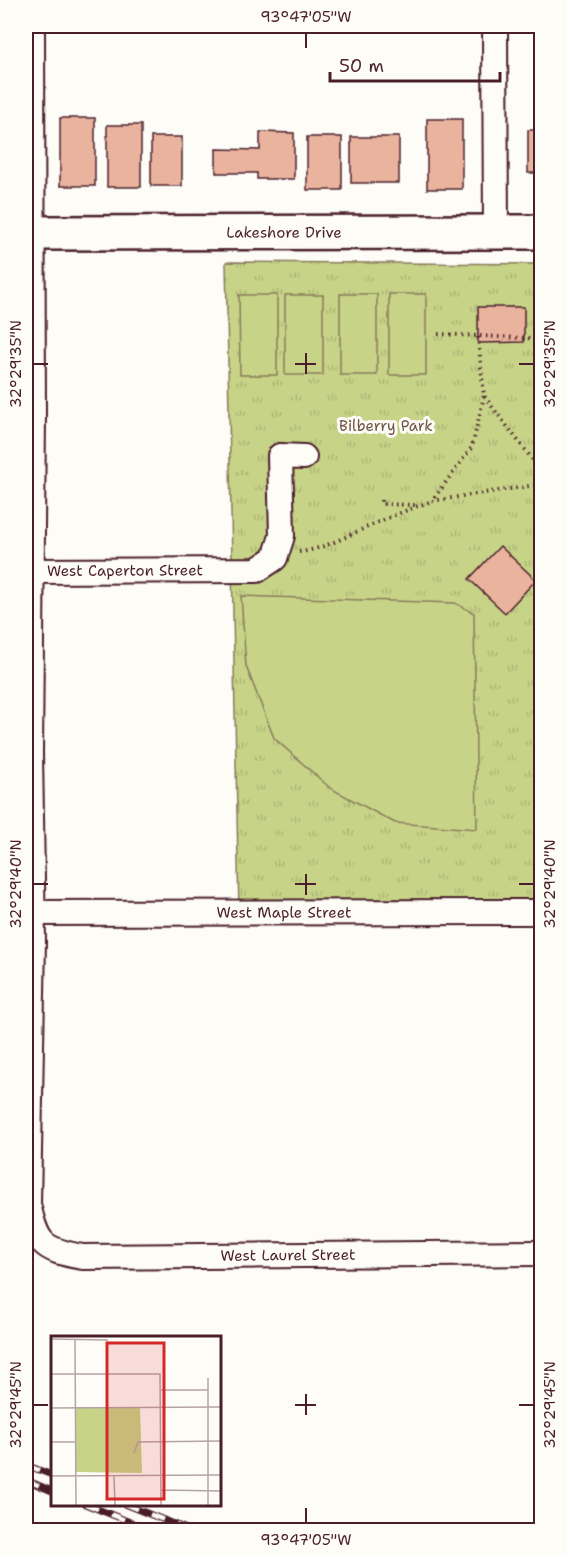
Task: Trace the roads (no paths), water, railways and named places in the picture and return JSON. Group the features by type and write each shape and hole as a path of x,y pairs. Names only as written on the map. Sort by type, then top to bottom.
{"main road":[{"name":"Lakeshore Drive","path":"28,233 542,232"}],"street":[{"path":"29,913 28,233 32,26"},
{"path":"495,26 496,232"},
{"name":"West Caperton Street","path":"29,571 257,570 275,558 282,536 280,456 304,457"},
{"name":"West Maple Street","path":"29,913 542,912"},
{"name":"West Laurel Street","path":"29,913 28,1204 39,1240 58,1252 83,1257 542,1253"}],"railway":[{"path":"26,1465 51,1475"},
{"path":"26,1480 51,1491"},
{"path":"88,1505 150,1530"},
{"path":"126,1505 189,1530"}],"park label":[{"name":"Bilberry Park","path":"386,426"}]}
